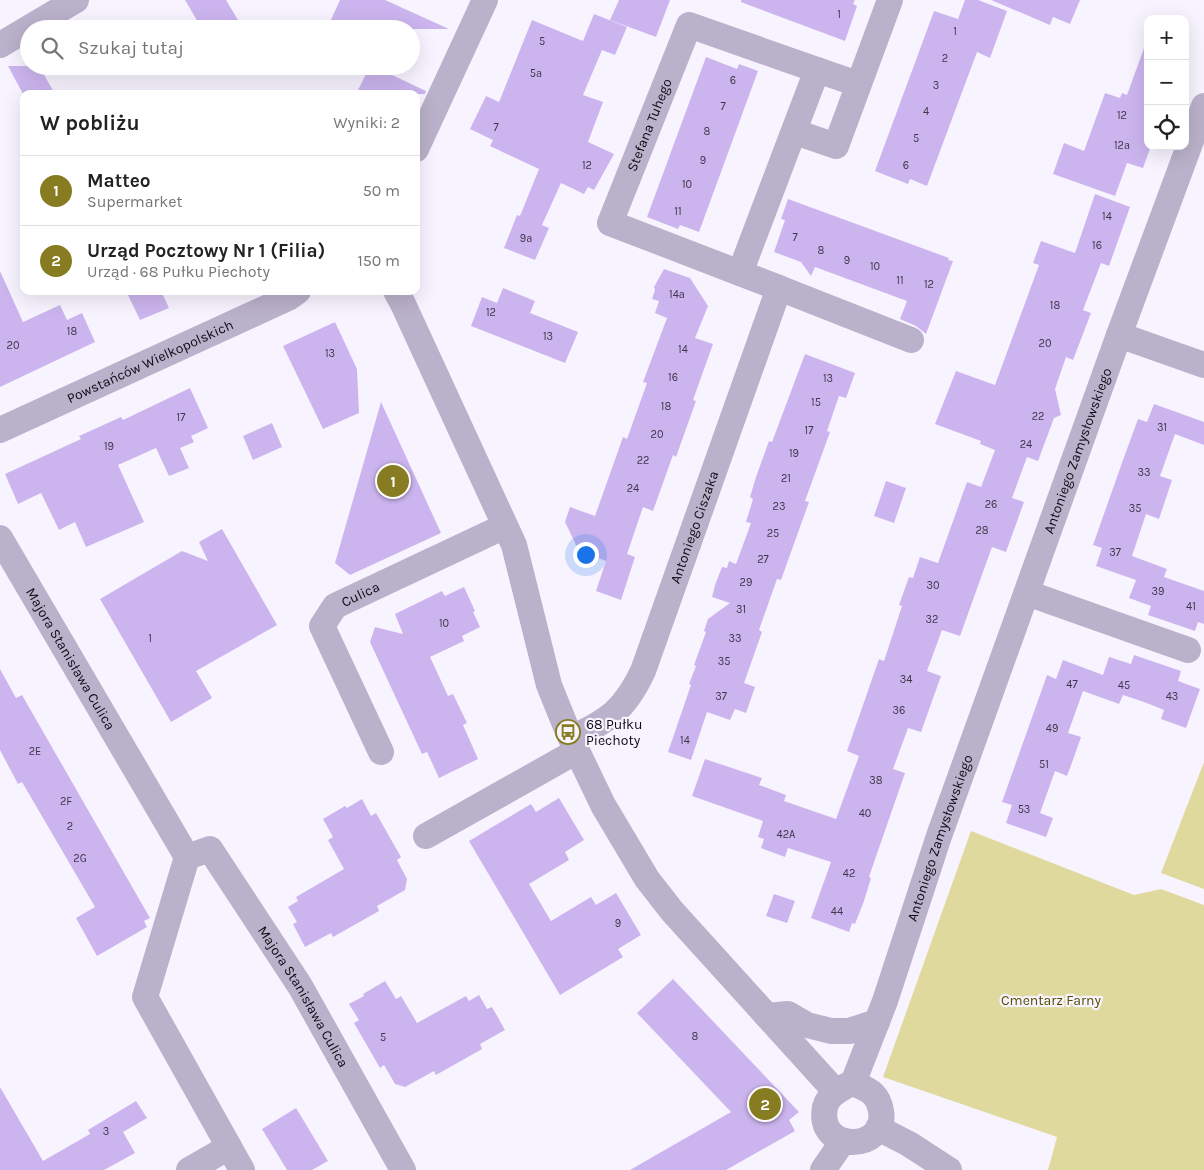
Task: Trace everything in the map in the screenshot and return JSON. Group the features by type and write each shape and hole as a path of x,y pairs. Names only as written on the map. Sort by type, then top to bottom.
{"street":[{"path":"42,20 76,0"},
{"path":"420,140 485,0"},
{"path":"795,132 836,146 890,0"},
{"name":"Stefana Tuhego","path":"740,273 610,222 689,25 817,70"},
{"path":"0,45 20,33"},
{"path":"858,84 817,70 740,273 911,340"},
{"name":"Antoniego Zamysłowskiego","path":"844,1088 877,1022 939,836 1119,335 1204,106"},
{"name":"Antoniego Ciszaka","path":"426,836 574,744 626,703 640,677 778,288"},
{"name":"Powstańców Wielkopolskich","path":"0,430 292,295"},
{"path":"398,295 514,546 549,685 603,805 647,879 672,911 767,1016 844,1088 873,1094 880,1104 882,1116 878,1128 869,1138 856,1143 843,1141 831,1133 824,1120 825,1105 844,1088"},
{"path":"1119,335 1204,365"},
{"name":"Culica","path":"381,752 322,626 335,606 505,526"},
{"name":"Majora Stanisława Culica","path":"0,538 187,857 210,849 300,986 403,1170"},
{"path":"1027,593 1188,650"},
{"path":"187,857 145,997 242,1170"},
{"path":"767,1016 788,1014 806,1025 831,1031 849,1031 877,1022"},
{"path":"878,1128 909,1144 949,1170"},
{"path":"823,1170 843,1141"},
{"path":"189,1170 229,1147"}],"green space":[{"path":"1204,762 1204,889 1161,873"},
{"name":"Cmentarz Farny","path":"971,831 1134,895 1161,889 1204,905 1204,1170 1048,1170 1057,1137 883,1077"}],"building":[{"path":"185,0 226,0 238,20 197,20"},
{"path":"340,0 385,0 449,29 420,29 420,20 331,20"},
{"path":"619,0 670,0 656,37 610,20"},
{"path":"741,0 855,0 853,4 857,6 845,41 741,2"},
{"path":"965,0 978,0 1007,11 990,58 977,52 927,186 910,179 908,184 875,171 934,11 958,19"},
{"path":"991,0 1080,0 1070,24 1053,17 1050,25"},
{"path":"594,14 627,27 615,55 602,50 583,95 603,102 588,142 614,154 594,190 588,187 584,194 561,183 542,225 549,228 535,260 504,248 517,215 520,216 539,169 490,146 493,140 470,129 486,96 499,102 532,20 583,41"},
{"path":"1144,48 1144,150 1150,150 1143,168 1127,163 1115,196 1053,174 1064,143 1084,151 1105,93 1120,98 1122,93 1127,95"},
{"path":"706,57 737,69 739,64 758,71 699,232 680,225 678,229 647,217"},
{"path":"8,66 20,66 20,75 44,75 53,90 21,90"},
{"path":"366,75 392,75 426,91 425,94 420,94 420,90 358,90"},
{"path":"1095,194 1130,207 1109,266 1101,263 1083,310 1091,313 1073,360 1066,357 1055,389 1061,415 1054,418 1038,461 1027,457 1012,498 1024,502 1006,552 992,547 960,636 942,630 927,671 941,676 921,732 908,728 893,769 905,773 869,877 871,878 864,901 855,924 852,923 849,932 811,918 831,862 788,848 785,857 761,848 764,839 758,837 763,821 692,796 705,759 762,778 759,785 786,795 784,801 836,819 859,756 847,751 879,659 884,661 902,606 899,605 909,577 913,578 920,557 938,563 967,482 981,487 995,450 980,444 981,441 935,424 956,371 995,385 1039,265 1033,263 1041,241 1075,253"},
{"path":"788,199 953,261 926,334 916,326 900,319 907,301 815,267 811,276 801,262 774,252 785,220 781,219"},
{"path":"664,269 690,278 708,306 695,338 713,344 693,400 696,401 676,457 673,455 653,511 643,507 627,554 635,557 621,600 596,591 606,561 579,551 565,522 570,507 595,516 623,437 627,439 647,383 643,382 667,318 655,313 659,301 652,299 654,287"},
{"path":"0,271 23,322 60,305 67,320 82,313 95,342 0,387"},
{"path":"503,288 535,301 530,313 578,332 565,363 471,326 482,297 497,303"},
{"path":"128,295 163,295 169,308 140,320"},
{"path":"335,322 357,369 359,413 323,429 283,346"},
{"path":"805,354 855,373 846,398 839,396 827,431 830,432 805,501 809,502 781,580 777,579 759,630 762,632 744,683 755,687 746,713 735,709 730,720 707,712 691,760 668,752 691,685 689,684 706,632 704,631 708,619 730,603 712,597 715,585 722,567 727,568 729,561 736,564 751,523 746,522 753,499 750,497 756,477 769,441 772,442"},
{"path":"190,388 208,428 191,436 194,442 180,448 189,468 169,476 156,448 118,465 144,522 86,547 75,522 59,530 41,493 18,504 5,474 81,439 79,436 121,417 123,420"},
{"path":"381,402 441,533 350,575 335,563"},
{"path":"1154,404 1204,422 1204,445 1175,434 1160,476 1172,480 1159,519 1146,514 1132,556 1167,569 1164,577 1204,591 1204,624 1198,622 1195,631 1148,615 1151,606 1129,598 1136,580 1096,566 1102,548 1093,545 1123,460 1138,419 1147,422"},
{"path":"272,423 282,447 253,460 243,436"},
{"path":"886,481 906,488 894,523 874,516"},
{"path":"222,529 277,625 196,671 212,698 171,722 100,599 182,551 208,561 199,542"},
{"path":"464,587 480,627 462,636 464,641 430,657 448,696 453,694 467,723 463,725 478,759 439,778 427,752 422,754 370,642 375,627 403,634 395,614 442,591 445,596"},
{"path":"1134,655 1181,671 1178,681 1200,689 1186,728 1161,719 1164,710 1144,702 1123,695 1119,704 1083,691 1068,733 1081,737 1074,757 1067,776 1055,771 1040,813 1053,818 1046,837 1006,823 1012,805 1002,802 1047,675 1056,679 1063,660 1103,675 1109,657 1131,664"},
{"path":"0,669 16,698 22,695 150,918 144,921 147,927 97,956 76,918 95,907 22,782 18,784 0,750"},
{"path":"559,798 584,840 565,852 569,860 529,884 551,921 591,897 596,905 616,893 641,935 618,949 623,957 560,995 469,841 531,804 536,812"},
{"path":"362,799 371,816 376,813 401,857 397,860 407,879 405,890 377,906 379,911 333,937 331,933 305,947 293,924 297,922 288,907 298,901 296,897 344,869 328,840 333,837 323,819 345,806 347,808"},
{"path":"774,894 795,901 787,923 766,916"},
{"path":"673,979 799,1112 789,1120 795,1131 726,1170 630,1170 731,1112 637,1013"},
{"path":"385,981 396,999 401,996 417,1023 466,996 469,1001 479,995 487,1009 492,1007 505,1030 480,1044 482,1049 436,1075 434,1071 405,1087 395,1084 384,1065 380,1068 354,1023 359,1020 349,1004"},
{"path":"0,1087 43,1161 90,1134 88,1130 136,1101 147,1118 123,1132 135,1153 104,1170 0,1170"},
{"path":"296,1108 328,1161 312,1170 287,1170 262,1129"}],"place":[{"name":"Matteo","path":"393,481"},
{"name":"68 Pułku Piechoty","path":"568,732"},
{"name":"Urząd Pocztowy Nr 1 (Filia)","path":"765,1104"}]}
